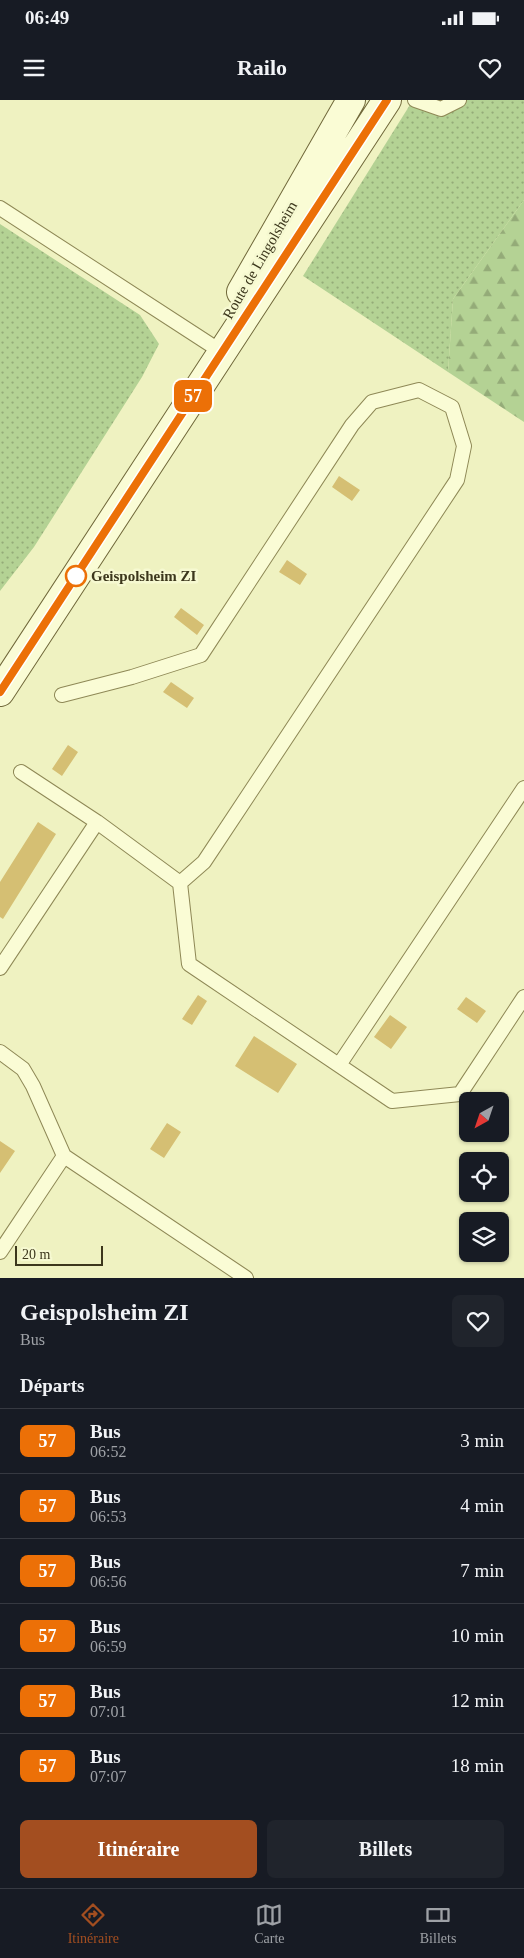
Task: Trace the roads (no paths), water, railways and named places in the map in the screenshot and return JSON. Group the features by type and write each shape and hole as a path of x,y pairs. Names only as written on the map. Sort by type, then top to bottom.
{"main road":[{"name":"Route de Lingolsheim","path":"0,668 211,345 351,100"},
{"name":"Route de Lingolsheim","path":"0,692 387,100"}],"lane":[{"path":"415,100 419,103 441,109 459,100"},
{"path":"0,208 211,345"},
{"path":"62,695 132,677 201,655 352,425 372,402 419,390 452,407 464,446 457,480 204,862 180,883"},
{"path":"21,772 97,822 180,883 189,964 392,1101 460,1094 524,997"},
{"path":"339,1065 524,788"},
{"path":"0,968 97,822"},
{"path":"0,1052 23,1069 33,1086 64,1156 246,1278"},
{"path":"0,1252 64,1156"}],"place":[{"name":"Geispolsheim ZI","path":"76,576"}]}
